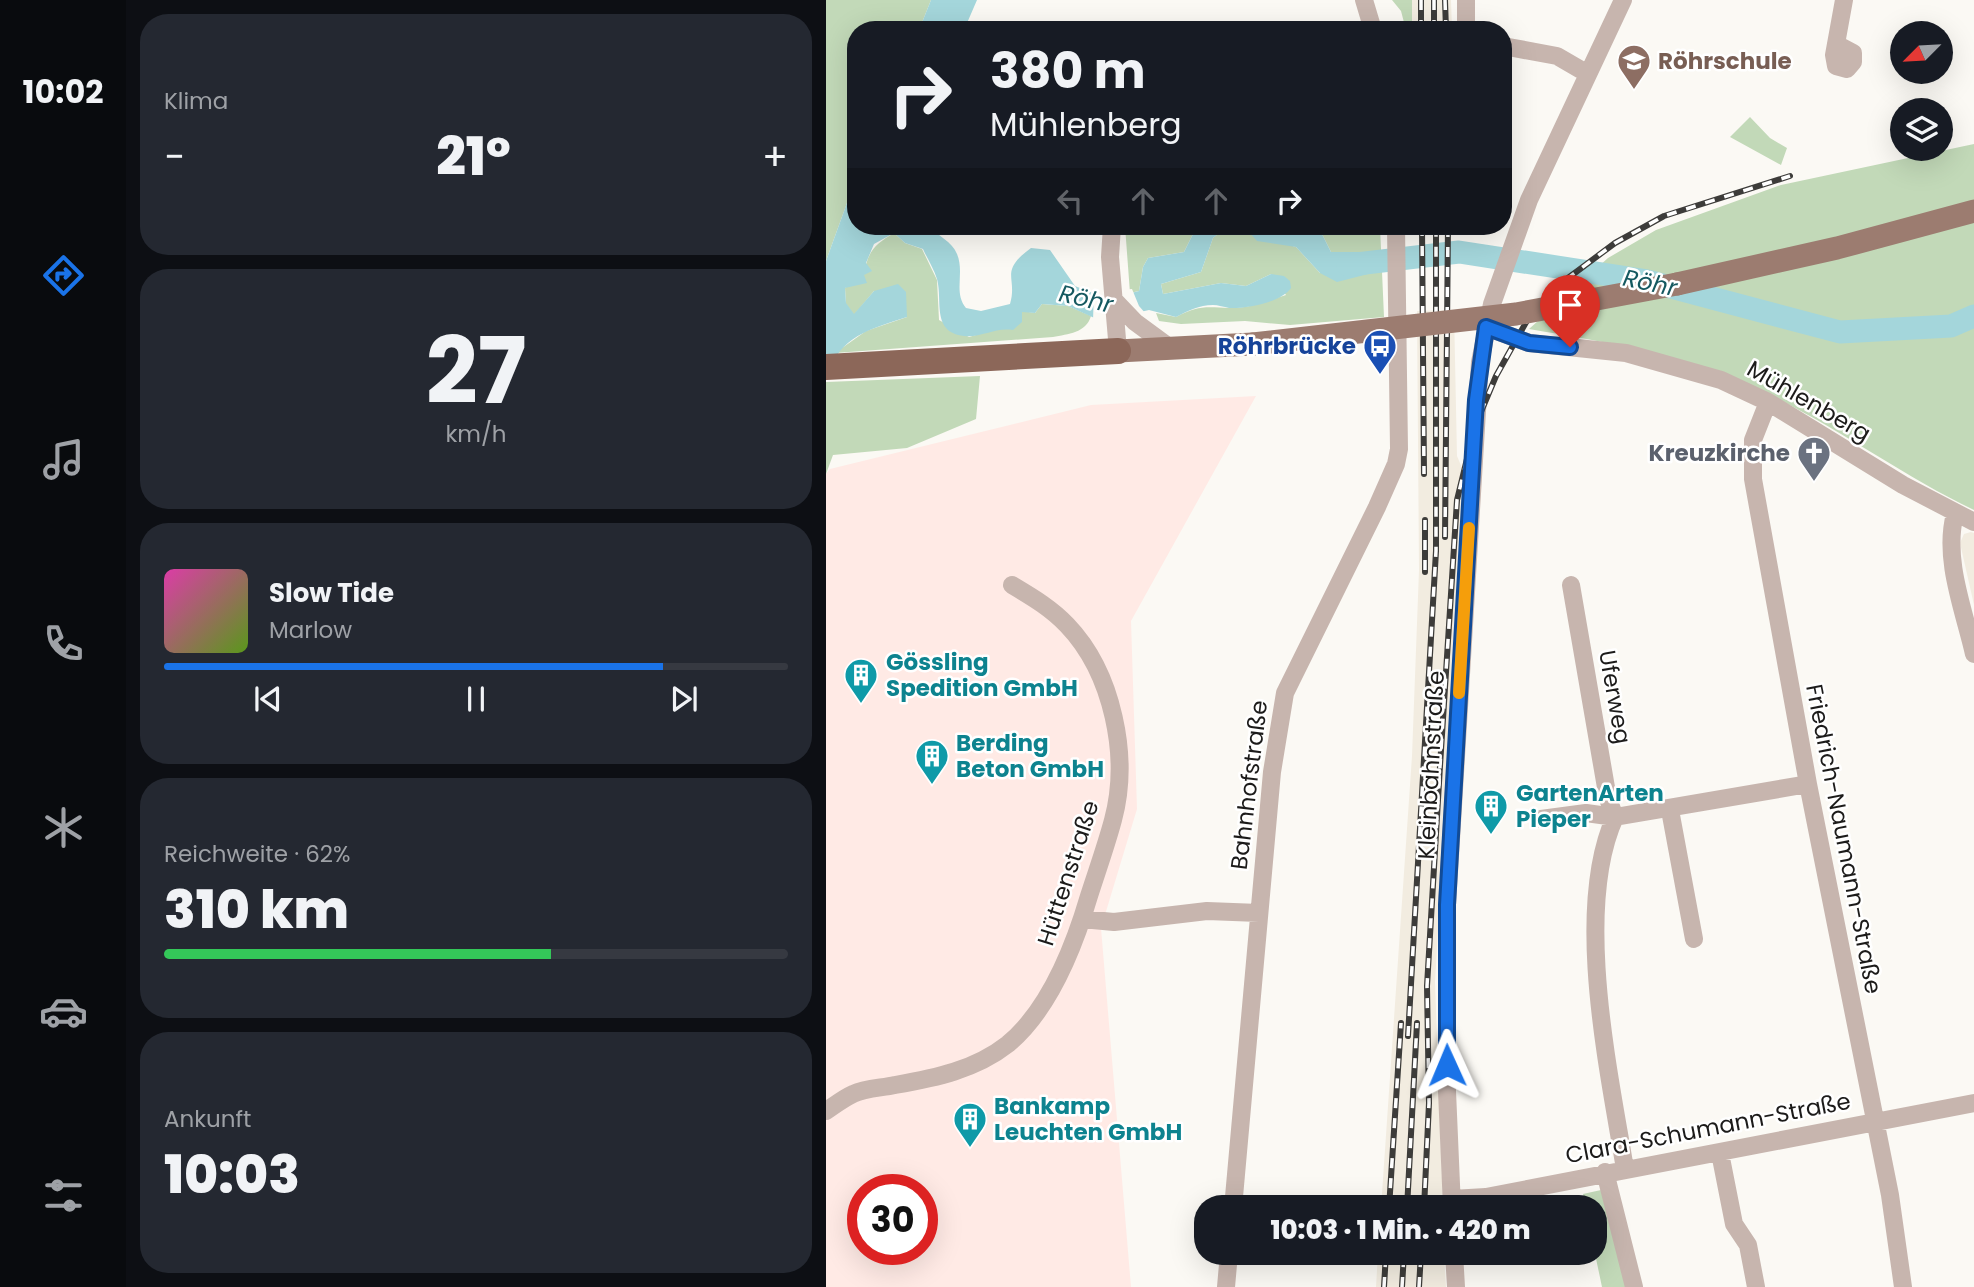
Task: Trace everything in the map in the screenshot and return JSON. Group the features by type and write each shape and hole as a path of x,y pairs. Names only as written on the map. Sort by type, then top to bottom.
{"highway":[{"path":"826,367 1118,351"}],"main road":[{"path":"1118,351 1302,340 1516,314 1721,275 1837,248 1974,211"}],"street":[{"path":"1364,0 1372,21"},
{"path":"1376,21 1378,0"},
{"path":"1466,0 1466,21"},
{"name":"Kleinbahnstraße","path":"1452,1195 1447,1065 1447,905 1476,400 1486,327 1516,232 1539,174 1623,0"},
{"path":"1836,44 1844,0"},
{"path":"1512,48 1557,56 1588,74"},
{"path":"1111,235 1110,257 1118,351"},
{"name":"Bahnhofstraße","path":"1234,1195 1274,758 1285,693 1396,464 1399,449 1396,235"},
{"path":"1114,300 1135,322 1169,347"},
{"name":"Mühlenberg","path":"1486,327 1529,343 1626,353 1661,360 1721,380 1768,402 1955,514 1974,522"},
{"name":"Friedrich-Naumann-Straße","path":"1768,402 1753,440 1752,479 1808,784 1889,1195 1903,1287"},
{"path":"1955,514 1950,535 1953,561 1974,654"},
{"name":"Hüttenstraße","path":"826,1111 855,1093 943,1077 971,1066 1010,1042 1046,996 1069,956 1113,821 1119,759 1104,686 1090,656 1069,627 1045,605 1012,584"},
{"name":"Uferweg","path":"1571,584 1606,786 1615,817"},
{"path":"1541,819 1586,813 1615,817 1671,810 1808,784"},
{"path":"1671,810 1694,939"},
{"path":"1615,817 1605,839 1599,879 1596,967 1604,1041 1625,1169"},
{"path":"1082,919 1114,922 1207,911 1259,913"},
{"name":"Clara-Schumann-Straße","path":"1496,1195 1974,1103"},
{"path":"1720,1153 1734,1224 1748,1245 1756,1287"},
{"path":"1605,1172 1634,1287"},
{"path":"1226,1287 1228,1265"},
{"path":"1455,1265 1456,1287"}],"shaded area":[{"path":"1412,0 1451,0 1452,21 1412,21"},
{"path":"1454,310 1457,456 1465,475 1435,982 1443,1195 1382,1195 1412,756 1419,570 1417,311"},
{"path":"1256,396 1131,621 1137,809 1101,928 1131,1287 826,1287 826,474 830,469 1091,405"},
{"path":"1974,533 1974,605 1960,543 1964,534"},
{"path":"1377,1265 1445,1265 1446,1287 1376,1287"}],"green space":[{"path":"826,0 931,0 923,21 847,21 847,203 826,261"},
{"path":"1392,0 1412,0 1412,21 1404,21 1401,11"},
{"path":"1750,117 1770,138 1787,148 1781,165 1730,137"},
{"path":"1974,144 1974,510 1800,410 1745,383 1654,354 1529,329 1608,258 1656,230 1781,185 1894,161 1953,161 1953,148"},
{"path":"896,235 905,243 922,249 937,280 939,320 969,337 1000,328 1022,311 1035,313 1042,304 1068,306 1091,316 1089,322 1076,332 1053,337 835,353 866,331 907,317 874,291 854,315 846,304 845,288 864,275 867,260 873,249 882,241"},
{"path":"1126,235 1192,235 1184,252 1148,258 1143,267 1139,291 1130,293"},
{"path":"1217,235 1257,235 1296,247 1320,273 1378,252 1331,252 1322,235 1380,235 1384,317 1290,325 1245,321 1181,324 1159,321 1156,313 1176,317 1196,309 1244,307 1286,295 1271,274 1246,286 1221,283 1163,294 1161,284 1201,272 1213,238"},
{"path":"980,376 976,419 907,448 833,455 826,474 826,382"},
{"path":"1601,1190 1602,1195 1583,1195"},
{"path":"1607,1212 1628,1287 1602,1287 1597,1265 1607,1265"}],"water":[{"path":"931,0 977,0 968,21 923,21"},
{"path":"847,203 847,235 890,235 874,244 866,263 872,271 864,275 867,283 845,288 846,303 854,314 874,291 898,284 906,292 907,317 868,331 848,343 832,362 826,376 826,261"},
{"path":"896,235 939,235 952,246 959,261 962,302 966,308 981,311 1010,304 1012,269 1031,248 1050,250 1075,286 1100,296 1123,295 1139,291 1143,267 1148,258 1184,252 1192,235 1217,235 1213,238 1201,272 1161,284 1163,294 1221,283 1246,286 1271,274 1284,276 1290,281 1291,288 1280,297 1263,304 1236,308 1208,305 1176,317 1149,310 1101,321 1068,306 1042,304 1035,313 1022,312 1022,322 1013,330 964,336 954,333 943,322 937,279 923,249 905,243"},
{"path":"1252,235 1322,235 1331,252 1378,252 1376,272 1337,282 1320,273 1296,247 1257,241"}],"pier":[{"path":"1094,288 1101,292 1132,289 1139,306 1146,314 1126,324 1100,324 1093,321"}],"waterway":[{"name":"Röhr","path":"1348,265 1459,252 1648,281 1840,332 1951,326 1974,316"}],"railway":[{"path":"1421,0 1421,21"},
{"path":"1434,0 1434,21"},
{"path":"1445,0 1446,21"},
{"path":"1425,1195 1429,1103 1427,986 1457,500 1475,426 1496,376 1529,317 1564,281 1615,243 1664,216 1790,176"},
{"path":"1422,235 1424,474"},
{"path":"1408,1036 1436,551 1436,235"},
{"path":"1445,537 1448,235"},
{"path":"1425,520 1425,572"},
{"path":"1390,1195 1401,1023"},
{"path":"1408,1195 1417,1023"},
{"path":"1384,1287 1385,1265"},
{"path":"1402,1287 1403,1265"},
{"path":"1419,1287 1420,1265"}],"slow traffic":[{"path":"1459,693 1469,528"}],"place":[{"name":"Röhrschule","path":"1634,91"},
{"name":"Röhrbrücke","path":"1380,376"},
{"name":"Kreuzkirche","path":"1814,483"},
{"name":"Gössling Spedition GmbH","path":"861,705"},
{"name":"Berding Beton GmbH","path":"932,786"},
{"name":"GartenArten Pieper","path":"1491,836"},
{"name":"Bankamp Leuchten GmbH","path":"970,1149"}],"route":[{"path":"1447,1065 1447,905 1476,400 1486,327 1529,343 1570,347"}]}
